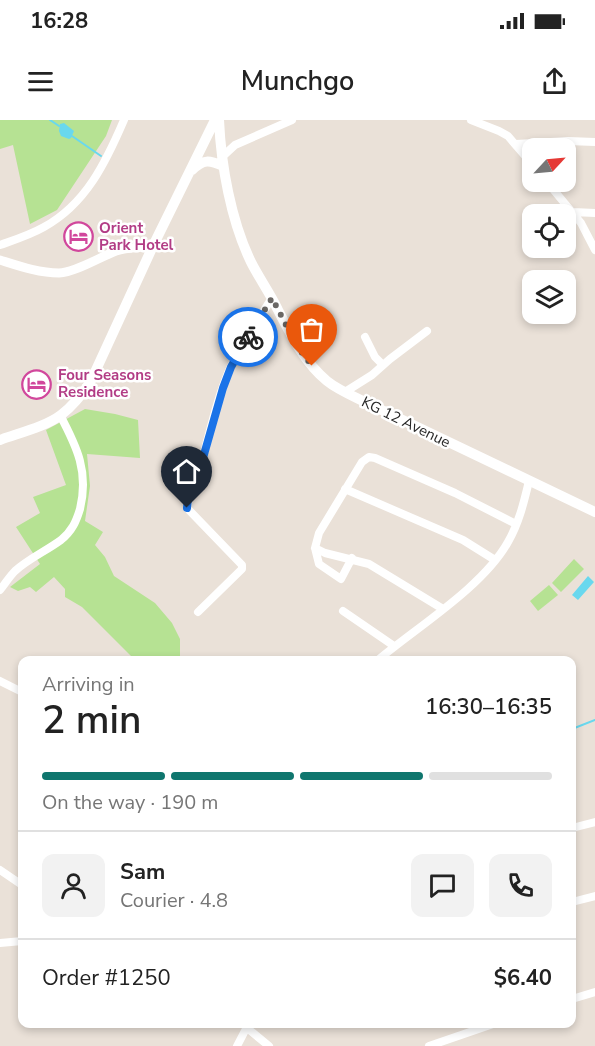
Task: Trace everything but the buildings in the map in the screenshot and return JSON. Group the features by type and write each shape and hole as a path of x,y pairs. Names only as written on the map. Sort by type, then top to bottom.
{"main road":[{"path":"0,440 60,415 90,384 153,246 217,120"},
{"name":"KG 12 Avenue","path":"217,120 230,196 243,242 297,346 312,366 327,381 345,392 595,512"},
{"path":"208,136 220,143"},
{"path":"190,172 204,161 223,161"}],"street":[{"path":"0,246 44,227 74,204 93,183 124,120"},
{"path":"223,161 235,144 292,120"},
{"path":"471,120 508,136 522,152"},
{"path":"516,144 595,142"},
{"path":"556,192 566,204"},
{"path":"576,212 595,213"},
{"path":"576,216 595,250"},
{"path":"0,260 35,270 59,273 95,261 117,250 153,246"},
{"path":"198,612 242,569 242,565 187,508 188,498 197,479 231,367 272,298"},
{"path":"345,392 372,375 427,331"},
{"path":"364,337 370,350 383,365"},
{"path":"0,590 15,571 62,539 76,523 83,493 83,471 74,440 60,415"},
{"path":"352,558 341,579 319,564 315,548 320,533 345,489 362,462 369,457 455,493 516,524"},
{"path":"383,656 443,609 495,560 516,524 529,481"},
{"path":"345,489 463,540 495,560"},
{"path":"315,548 325,553 369,564 443,609"},
{"path":"343,611 394,646"},
{"path":"0,681 18,690"},
{"path":"576,827 595,822"},
{"path":"0,870 18,882"},
{"path":"576,901 595,896"},
{"path":"0,943 18,941"},
{"path":"576,998 595,992"},
{"path":"237,1046 246,1028"},
{"path":"251,1028 269,1046"},
{"path":"429,1046 476,1028"}],"green space":[{"path":"0,120 112,120 106,136 57,210 30,224 13,145 0,149"},
{"path":"85,409 138,420 140,458 87,454 90,486 85,521 103,532 95,545 105,557 114,576 155,603 172,623 180,639 180,656 131,656 82,607 65,597 65,589 54,577 36,592 30,587 18,591 10,587 40,564 16,527 40,513 33,497 66,485 46,430"},
{"path":"574,559 584,569 561,592 552,583"},
{"path":"549,585 558,595 538,611 530,601"}],"water":[{"path":"64,123 74,131 69,139 61,136 59,131 60,124"},
{"path":"588,576 594,582 578,600 572,595"}],"waterway":[{"path":"50,120 59,126"},
{"path":"72,136 101,156"},
{"path":"576,727 595,720"}],"way so far":[{"path":"248,337 272,298 297,346 312,366"}],"place":[{"name":"Orient Park Hotel","path":"78,237"},
{"name":"Four Seasons Residence","path":"37,384"}],"route":[{"path":"187,508 188,498 197,479 223,388 231,367 248,337"}]}
